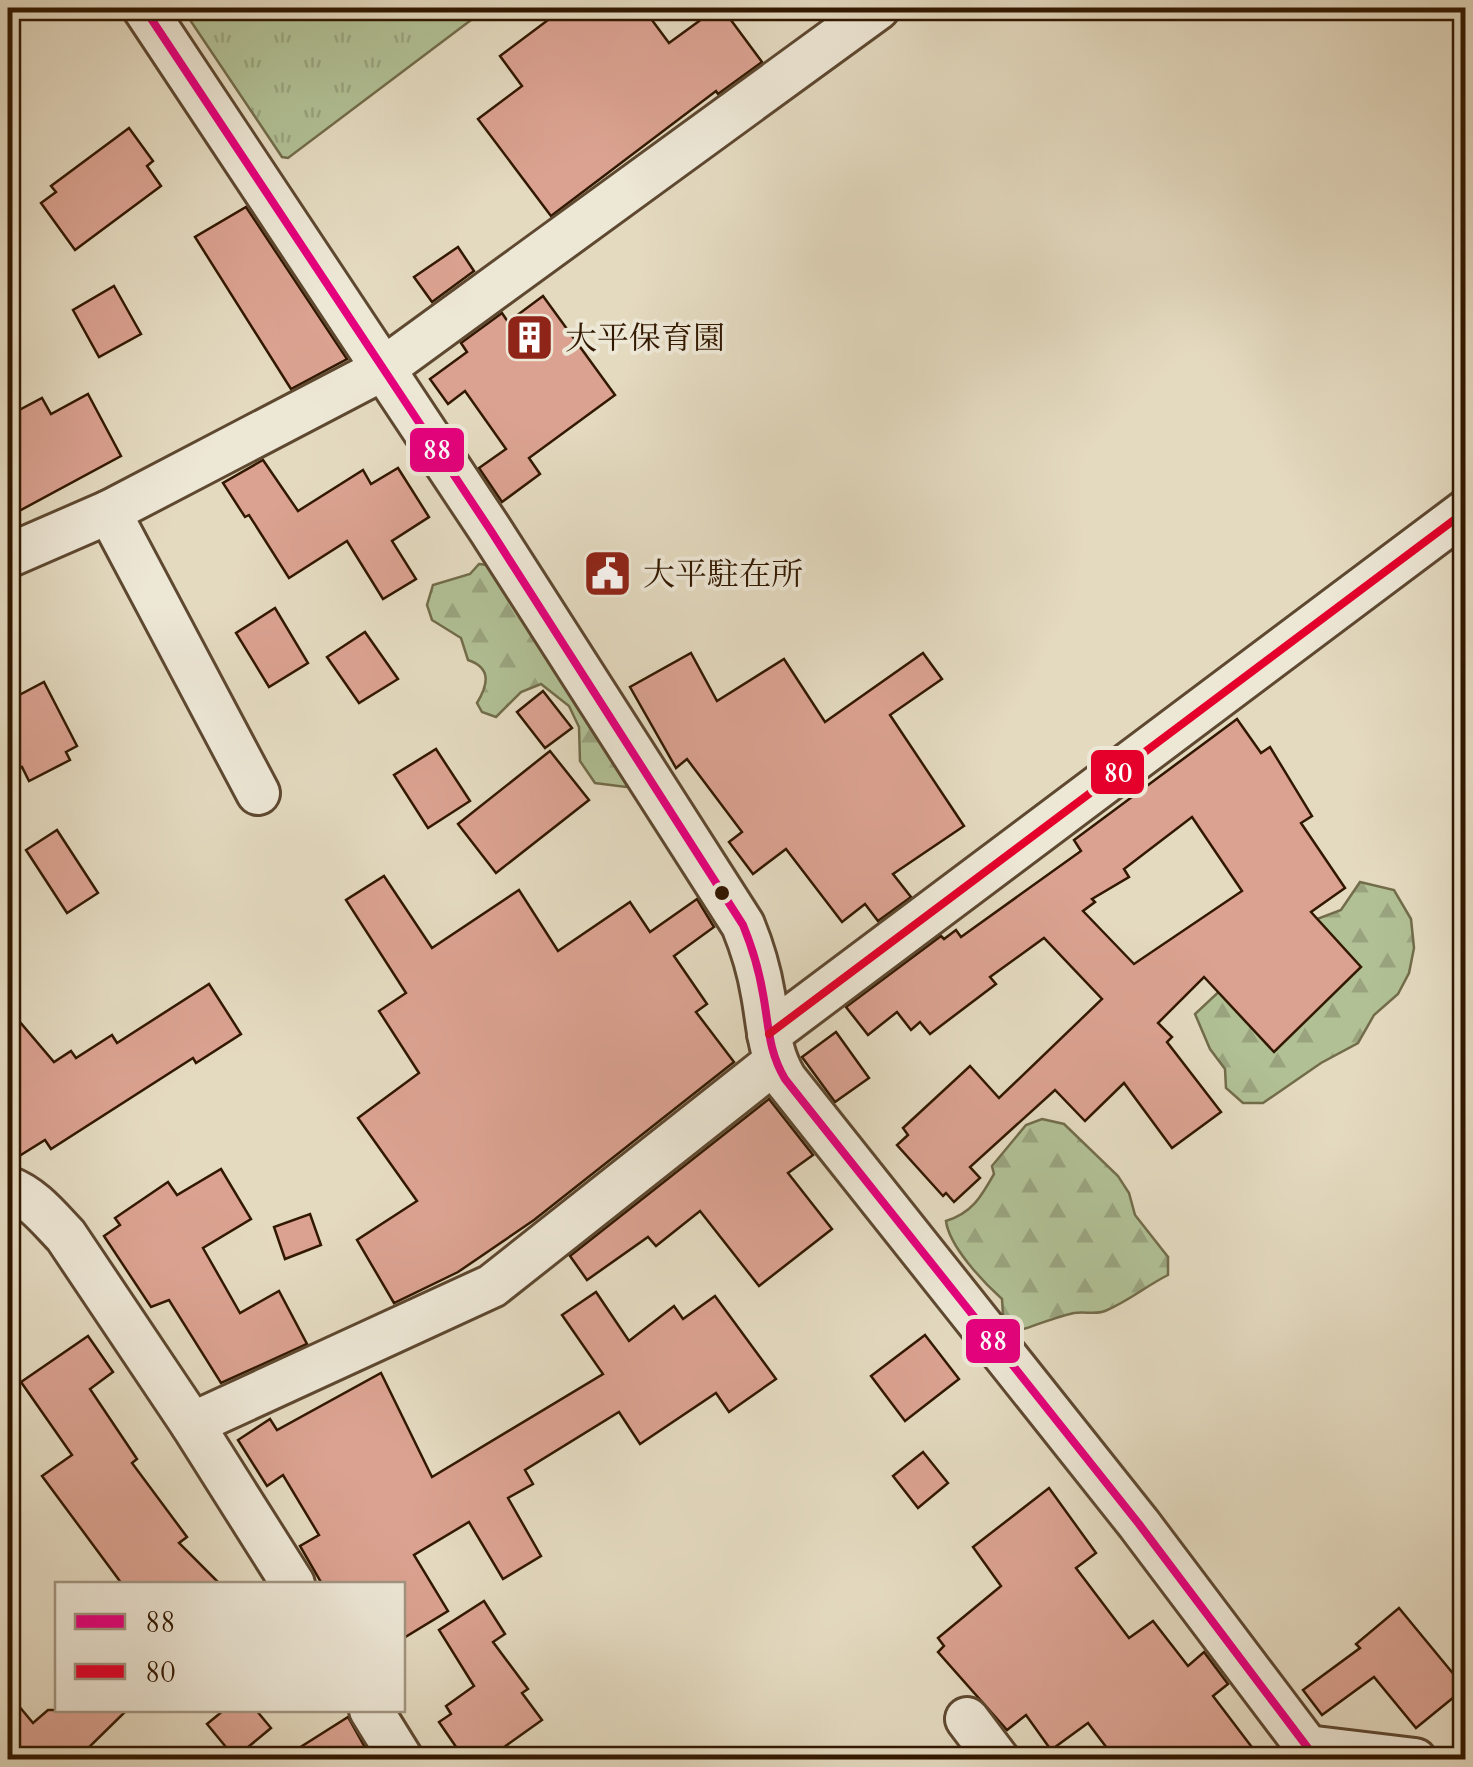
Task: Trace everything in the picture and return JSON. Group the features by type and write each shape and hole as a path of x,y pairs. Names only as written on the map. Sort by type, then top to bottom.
{"street":[{"path":"144,8 491,531 743,925 753,950 772,1048 1139,1524 1300,1751 1415,1760"},
{"path":"8,556 108,512 383,369 878,8"},
{"path":"192,1424 492,1286 772,1048 1466,511"},
{"path":"108,512 258,793"},
{"path":"8,1188 41,1209 66,1236 292,1582"},
{"path":"372,1712 402,1760"},
{"path":"966,1719 998,1760"}],"green space":[{"path":"182,8 487,8 288,158 282,157"},
{"path":"479,564 496,566 634,777 626,787 595,783 580,761 579,727 569,706 541,684 521,692 496,717 482,712 477,703 484,690 484,672 468,660 461,638 432,620 427,605 433,585 470,574"},
{"path":"1360,882 1394,890 1411,919 1414,948 1409,973 1398,994 1374,1015 1358,1043 1263,1103 1243,1103 1226,1088 1225,1069 1210,1049 1195,1014 1258,955 1309,922 1341,910"},
{"path":"1042,1119 1064,1124 1118,1176 1129,1193 1135,1215 1168,1257 1168,1275 1105,1311 1074,1313 1021,1330 1003,1315 1002,1299 960,1252 946,1221 963,1214 975,1203 994,1174 992,1166 1026,1125"}],"building":[{"path":"564,8 643,8 669,43 722,8 762,62 718,94 716,91 551,216 478,119 522,86 500,56"},
{"path":"129,128 153,161 147,166 161,186 75,250 41,203 56,192 51,186"},
{"path":"246,207 347,359 291,389 195,237"},
{"path":"458,247 474,271 432,302 414,277"},
{"path":"114,286 141,334 99,357 73,310"},
{"name":"大平保育園","path":"543,296 615,395 529,458 540,474 502,502 479,468 506,449 465,391 448,404 430,379 467,352 461,343 502,313 508,322"},
{"path":"88,394 121,456 8,517 8,416 42,398 51,414"},
{"path":"263,460 298,511 363,470 371,484 398,468 429,517 392,541 416,579 383,599 347,541 289,578 249,515 245,517 223,483"},
{"path":"275,608 308,663 269,687 236,633"},
{"path":"365,632 398,679 359,703 327,657"},
{"path":"691,653 717,701 784,659 825,722 923,653 942,679 890,715 964,826 893,874 911,897 878,921 865,904 842,922 786,849 753,874 729,842 742,832 687,759 676,768 630,687"},
{"path":"44,682 77,746 66,752 70,760 29,781 22,767 8,774 8,701"},
{"path":"543,691 572,728 545,748 517,712"},
{"path":"1237,719 1261,753 1270,747 1312,816 1301,823 1345,888 1311,912 1361,967 1274,1052 1204,977 1158,1023 1172,1037 1167,1042 1221,1112 1172,1148 1124,1083 1085,1121 1055,1090 970,1167 980,1178 954,1202 946,1193 943,1196 897,1145 908,1135 903,1128 970,1066 999,1098 1102,999 1044,938 990,977 996,984 930,1034 920,1022 911,1030 897,1012 868,1035 846,1007 941,936 944,939 956,930 961,937 1081,851 1074,840","holes":["1192,817 1242,891 1134,964 1083,911 1095,902 1092,899 1129,877 1124,869"]},
{"path":"436,749 470,801 428,828 394,775"},
{"path":"550,751 589,800 496,873 458,824"},
{"path":"57,830 98,893 67,913 26,850"},
{"path":"384,876 432,948 519,890 558,951 630,902 650,932 697,899 714,927 674,956 707,1004 696,1012 734,1062 534,1220 458,1272 394,1303 357,1240 417,1201 358,1118 419,1073 379,1011 406,993 346,900"},
{"path":"209,984 241,1034 196,1063 193,1058 51,1149 45,1140 8,1163 8,1008 54,1062 71,1051 76,1058 112,1035 117,1043"},
{"path":"836,1032 869,1078 835,1102 802,1057"},
{"path":"769,1099 813,1155 788,1173 832,1229 759,1286 700,1211 656,1246 648,1237 587,1280 570,1256"},
{"path":"221,1169 251,1219 203,1248 240,1313 279,1291 307,1344 221,1383 169,1300 151,1307 104,1236 120,1225 115,1218 168,1182 177,1195"},
{"path":"310,1214 321,1245 285,1259 274,1227"},
{"path":"596,1292 629,1341 674,1306 683,1319 715,1296 776,1379 729,1412 716,1393 640,1444 619,1412 525,1470 533,1484 508,1498 541,1556 503,1579 469,1522 414,1555 448,1611 405,1637 405,1582 321,1582 300,1546 319,1535 283,1475 267,1486 238,1440 270,1419 277,1430 381,1373 432,1477 603,1374 562,1315"},
{"path":"925,1335 959,1379 905,1421 871,1376"},
{"path":"88,1336 113,1372 90,1389 137,1459 132,1463 187,1537 179,1543 218,1582 121,1582 42,1476 72,1455 21,1382"},
{"path":"923,1452 948,1483 918,1508 893,1476"},
{"path":"1049,1488 1096,1553 1076,1568 1129,1638 1153,1621 1188,1666 1204,1652 1228,1684 1213,1696 1251,1746 1233,1760 1116,1760 1088,1723 1051,1750 1026,1715 1007,1730 938,1652 944,1646 938,1638 1001,1586 973,1547"},
{"path":"484,1601 505,1634 493,1642 528,1689 522,1693 542,1720 486,1760 465,1760 439,1722 451,1714 446,1706 474,1686 439,1630"},
{"path":"1399,1608 1465,1688 1416,1728 1374,1677 1322,1715 1303,1690 1360,1648 1356,1644"},
{"path":"8,1693 33,1723 48,1710 125,1712 76,1760 8,1760 12,1744 8,1740"},
{"path":"222,1712 258,1712 271,1728 235,1758 207,1724"},
{"path":"348,1717 372,1760 280,1760"}],"transit line":[{"name":"88","path":"144,8 491,531 743,925 759,976 772,1048 785,1079 1139,1524 1317,1760"},
{"name":"80","path":"769,1034 1466,511"}],"place":[{"name":"大平保育園","path":"530,338"},
{"name":"大平駐在所","path":"608,574"}]}
